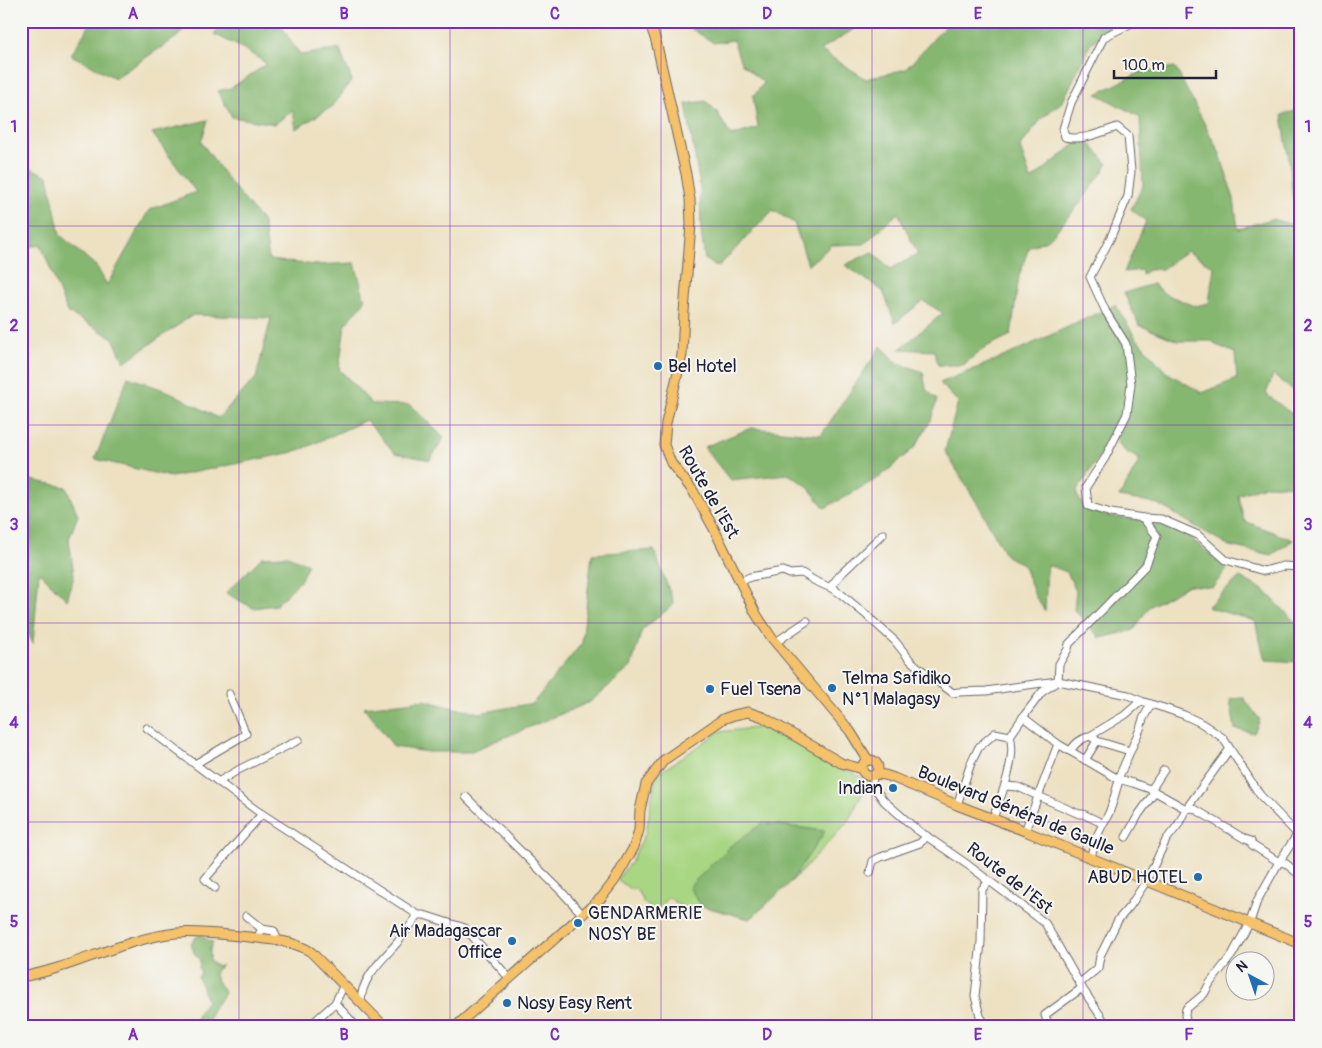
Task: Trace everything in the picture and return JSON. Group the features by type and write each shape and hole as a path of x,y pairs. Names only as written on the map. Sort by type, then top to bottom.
{"main road":[{"name":"Route de l'Est","path":"649,21 656,41 686,174 691,224 682,355 666,423 664,445 671,463 693,491 706,513 756,614 776,642 850,731 864,764"},
{"path":"455,1027 602,897 615,880 634,847 642,798 646,784 654,772 664,760 723,719 734,714 748,712 763,717 841,763 849,766 875,761 885,775"},
{"path":"864,764 866,775 874,775 877,772 878,764"},
{"name":"Boulevard Général de Gaulle","path":"874,775 885,775 1301,944"},
{"path":"21,977 54,969 137,942 177,933 207,933 295,943 311,952 386,1027"}],"street":[{"path":"1136,21 1104,37 1071,103 1063,129 1065,137 1075,139 1098,134 1117,127 1128,136 1131,171 1128,196 1110,239 1090,277 1106,312 1126,344 1131,384 1127,414 1105,458 1086,487 1088,506 1111,513 1161,519 1198,535 1226,560 1264,571 1283,566 1301,567"},
{"path":"1058,682 1059,664 1069,644 1146,566 1156,536 1143,518"},
{"path":"883,534 840,575 832,586 895,641 910,660 953,694 1058,682 1128,695 1176,712 1201,723 1222,738 1260,795 1299,836 1279,862 1257,901 1250,922 1232,955 1210,983 1204,994 1186,1009 1187,1027"},
{"path":"740,582 750,577 783,571 790,574 802,574 841,594"},
{"path":"776,642 807,621"},
{"path":"1010,736 1042,692 1058,682"},
{"path":"195,764 246,734 229,694"},
{"path":"1070,751 1076,742 1090,736 1125,715 1141,701"},
{"path":"1090,858 1092,847 1108,814 1119,781 1118,778 1151,704"},
{"path":"1023,717 1058,744 1085,760 1118,778 1153,791 1186,809 1193,808 1251,841 1252,845 1279,862 1285,863 1301,876"},
{"path":"147,728 262,814 418,915 424,915 465,928 510,979"},
{"path":"958,805 971,763 979,747 995,734 1010,736"},
{"path":"993,818 1008,772 1012,743 1010,736"},
{"path":"1090,736 1097,741 1130,751"},
{"path":"218,782 240,769 300,740"},
{"path":"1085,760 1097,741"},
{"path":"1025,831 1058,744"},
{"path":"1049,1027 1046,1015 1098,968 1100,956 1118,920 1147,880 1166,840 1229,750"},
{"path":"1126,837 1164,770"},
{"name":"Route de l'Est","path":"874,775 873,786 884,801 916,829 1045,923 1108,1027"},
{"path":"1005,786 1018,787 1102,823"},
{"path":"466,797 583,915"},
{"path":"215,888 205,879 262,814"},
{"path":"870,873 873,861 920,842 926,836"},
{"path":"980,875 989,882 982,889 981,942 976,996 980,1016 987,1027"},
{"path":"361,1002 365,983 418,915"},
{"path":"246,916 262,929 274,931 278,941"},
{"path":"257,938 262,929"},
{"path":"323,1027 316,1020 335,1003 344,985"},
{"path":"335,1003 357,1027"}],"green space":[{"path":"92,21 192,21 177,37 115,78 71,55"},
{"path":"224,21 279,21 301,55 339,49 352,80 333,106 296,129 293,110 275,124 232,117 218,91 231,88 267,64 244,49 214,34"},
{"path":"698,21 867,21 820,50 866,79 906,69 950,21 1117,21 1091,43 1063,101 1042,118 1020,147 1031,180 1084,137 1108,164 1081,202 1049,239 1029,247 1019,276 1011,335 986,347 963,365 938,365 934,351 900,349 943,313 923,301 895,323 883,291 845,265 872,252 891,269 918,254 898,213 864,244 832,245 808,265 794,223 773,210 718,267 705,260 701,231 700,187 686,104 706,101 717,112 731,136 758,128 753,96 764,83 741,63 733,40 714,43 690,28"},
{"path":"1175,67 1220,154 1234,199 1238,229 1271,219 1301,227 1301,397 1273,375 1266,394 1301,421 1301,486 1267,485 1238,495 1244,521 1293,540 1272,555 1229,546 1158,504 1119,497 1140,460 1122,449 1113,434 1076,493 1086,510 1108,516 1176,525 1227,569 1213,587 1188,585 1149,607 1134,630 1100,638 1074,610 1076,591 1067,572 1047,565 1045,611 1035,596 1023,564 1006,556 980,508 945,451 958,402 940,383 1008,355 1115,305 1136,338 1166,372 1202,393 1237,379 1235,353 1216,345 1213,341 1178,341 1139,325 1124,293 1153,284 1165,294 1195,306 1209,303 1214,267 1187,251 1162,269 1148,270 1142,275 1142,270 1124,272 1146,221 1131,209 1143,186 1140,117 1097,94 1141,72"},
{"path":"1301,109 1301,202 1293,200 1282,115"},
{"path":"208,120 201,142 232,185 263,222 269,260 316,265 355,263 365,301 345,325 339,369 372,404 410,405 444,438 430,460 395,453 366,420 305,448 289,453 171,477 95,459 128,377 172,393 218,418 256,378 271,318 193,315 124,362 113,338 67,312 41,245 21,248 21,164 48,176 60,235 97,267 107,285 149,210 196,192 152,133"},
{"path":"881,346 898,363 923,372 926,389 937,400 931,420 915,447 880,477 825,508 806,485 788,474 730,480 704,447 751,428 821,435"},
{"path":"21,478 66,487 78,515 69,539 74,576 67,600 39,572 33,644 24,623 21,622"},
{"path":"654,550 674,604 642,630 631,667 590,702 469,752 428,752 394,747 364,707 424,700 480,713 533,703 582,643 592,554"},
{"path":"287,556 308,564 300,581 276,605 253,608 226,593 262,557"},
{"path":"1240,577 1265,591 1298,625 1301,623 1301,662 1265,660 1255,621 1207,607"},
{"path":"1244,698 1260,720 1254,733 1235,729 1230,699"},
{"path":"763,727 869,781 848,821 798,875 750,919 702,906 689,914 669,897 655,910 645,904 636,889 631,890 617,879 631,862 646,832 656,775 719,732"},
{"path":"763,823 825,831 789,884 750,919 702,906 689,887 729,847"},
{"path":"201,935 213,942 210,949 210,961 218,967 222,965 214,972 224,992 213,1009 209,1021 201,1023 195,1022 199,1011 207,1001 198,977 201,973 199,968 200,960 194,953 191,944 197,936"}],"place":[{"name":"Bel Hotel","path":"658,366"},
{"name":"Telma Safidiko N°1 Malagasy","path":"832,688"},
{"name":"Fuel Tsena","path":"710,689"},
{"name":"Indian","path":"893,788"},
{"name":"ABUD HOTEL","path":"1198,877"},
{"name":"GENDARMERIE NOSY BE","path":"578,923"},
{"name":"Air Madagascar Office","path":"512,941"},
{"name":"Nosy Easy Rent","path":"507,1003"}]}
